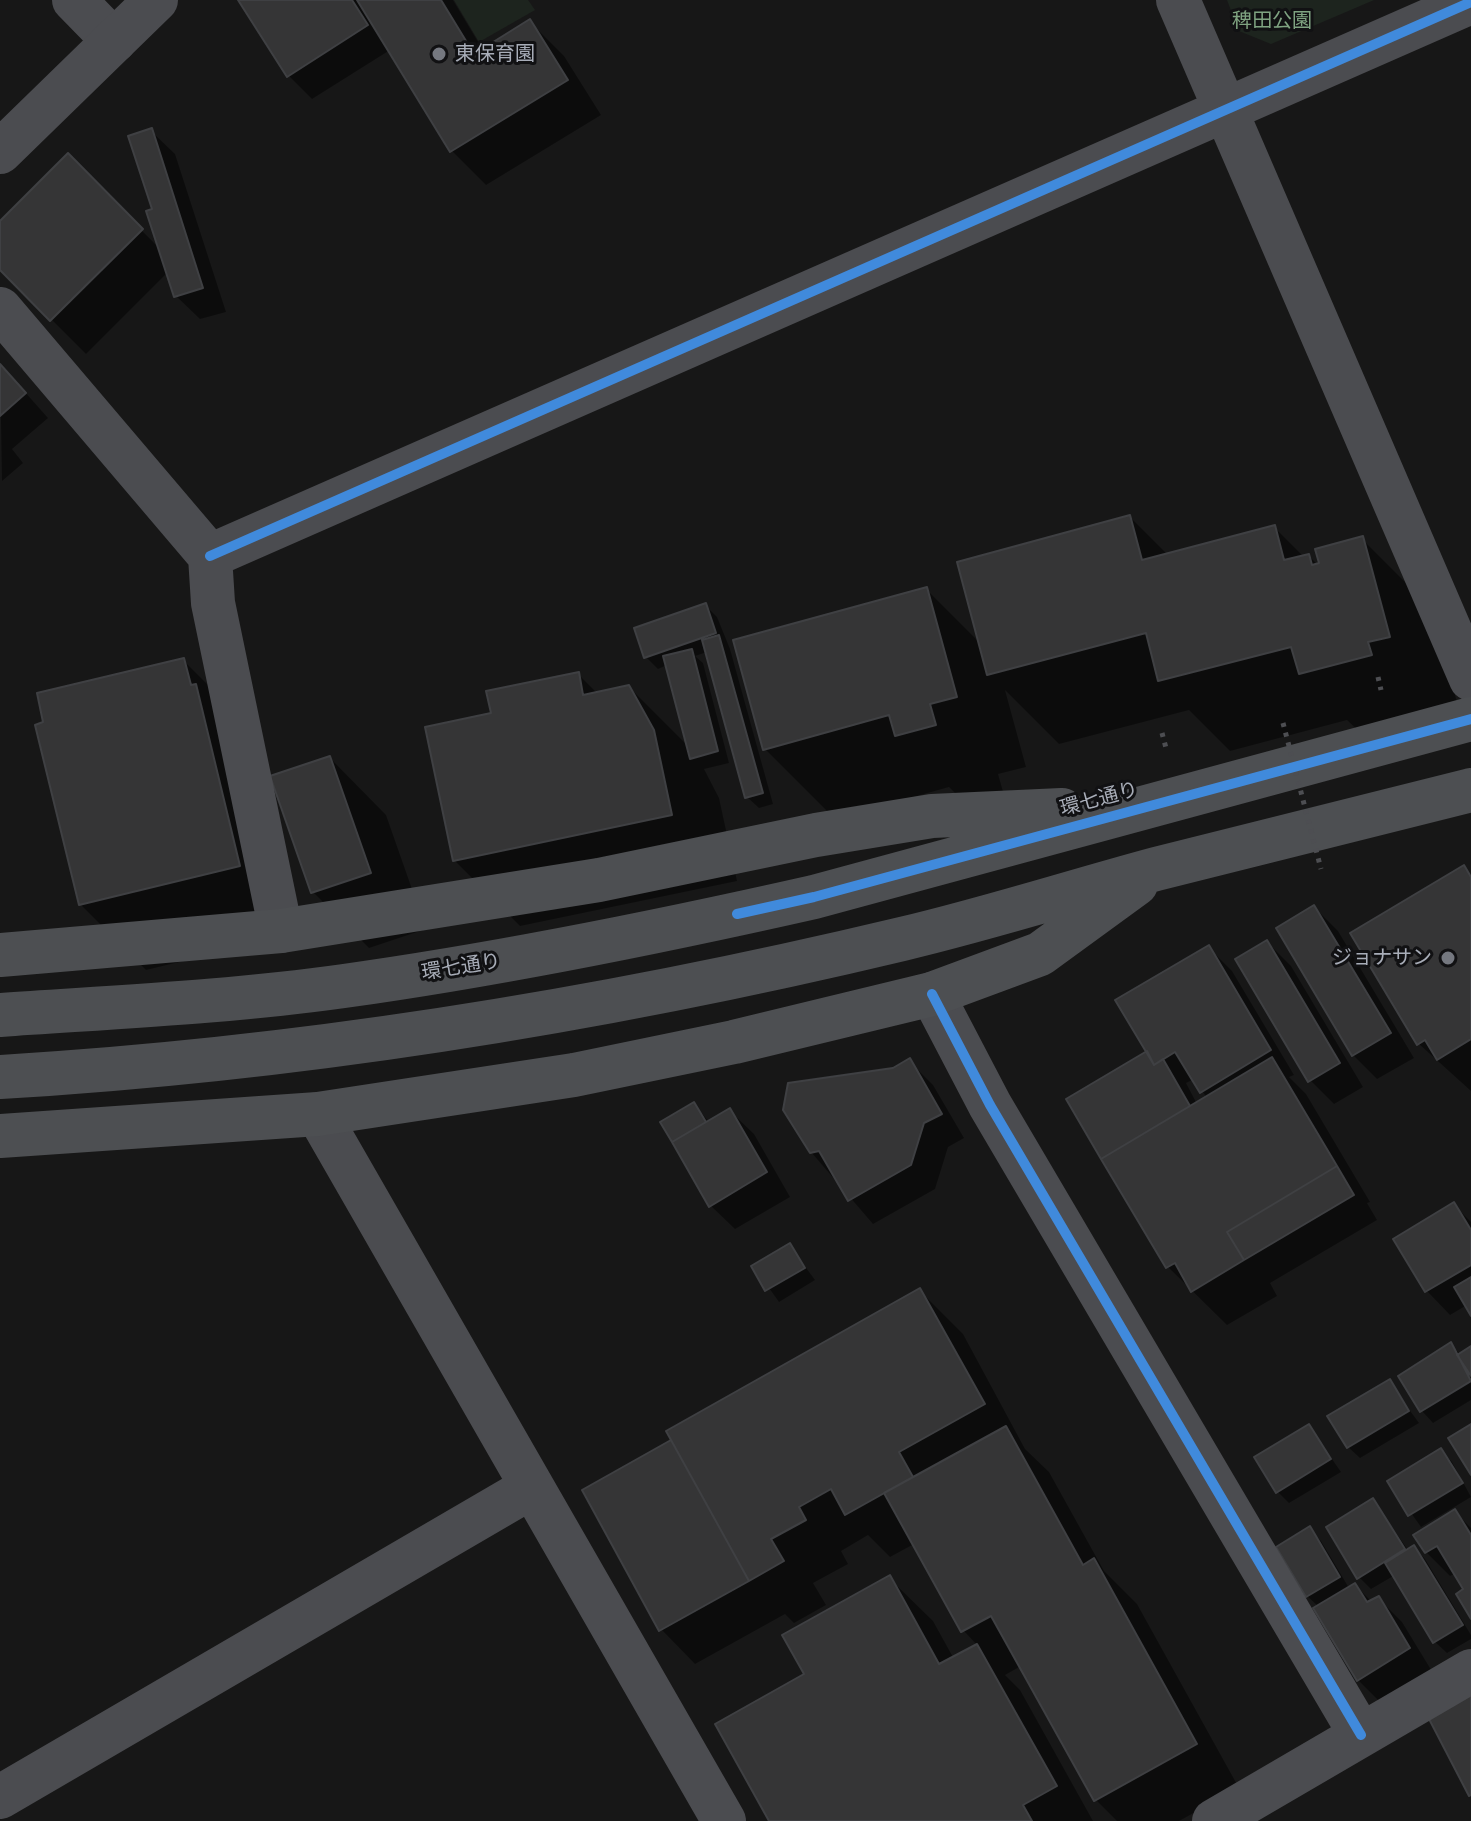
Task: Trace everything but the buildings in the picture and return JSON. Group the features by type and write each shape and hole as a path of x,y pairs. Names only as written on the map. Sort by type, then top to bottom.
{"main road":[{"name":"環七通り","path":"0,1015 342,987 495,962 737,914 814,897 1471,719"},
{"path":"0,1077 93,1071 358,1044 553,1012 903,939 1158,869 1471,790"},
{"path":"0,955 281,931 599,880 816,835 932,816 1140,807"},
{"path":"0,1136 318,1114 574,1075 734,1042 932,994 1040,954 1158,869"}],"street":[{"path":"74,0 114,41"},
{"path":"0,152 156,0"},
{"path":"1178,0 1471,679"},
{"path":"210,556 1471,2"},
{"path":"0,309 210,556 213,603 281,931"},
{"path":"932,994 990,1105 1361,1735"},
{"path":"318,1114 530,1488 724,1821"},
{"path":"0,1797 530,1488"},
{"path":"1214,1821 1471,1671"}],"path":[{"path":"1283,723 1321,869"},
{"path":"1162,733 1168,753"}],"green space":[{"path":"454,0 528,0 535,10 479,42"},
{"name":"稗田公園","path":"1227,0 1374,0 1271,44 1239,31"}],"cycle path":[{"path":"210,556 1471,2"},
{"path":"737,914 814,897 1471,719"},
{"path":"932,994 990,1105 1361,1735"}],"place":[{"name":"東保育園","path":"439,54"},
{"name":"ジョナサン","path":"1448,958"}]}
